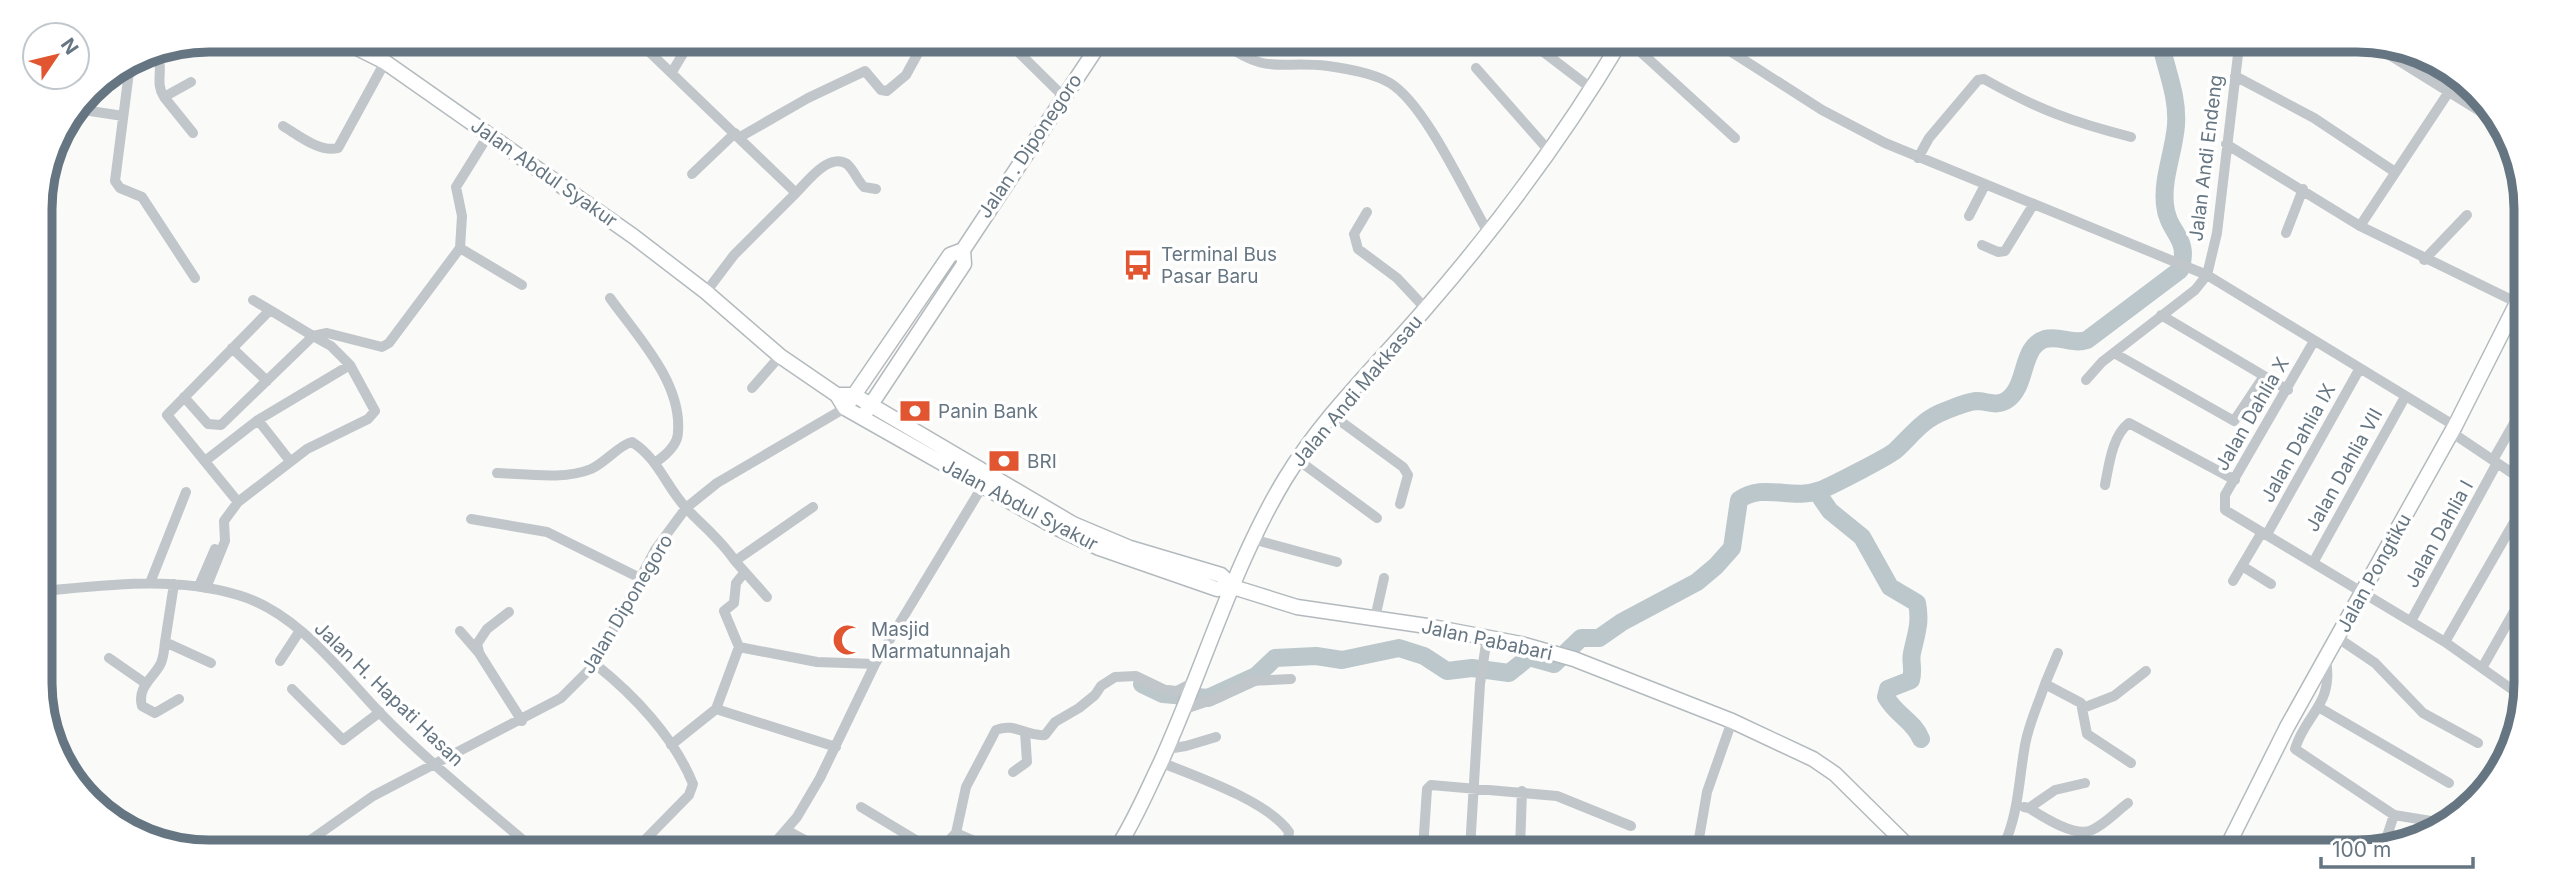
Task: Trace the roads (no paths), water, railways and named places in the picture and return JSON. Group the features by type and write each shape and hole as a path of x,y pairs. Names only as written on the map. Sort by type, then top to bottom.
{"street":[{"path":"1544,52 1592,89"},
{"name":"Jalan Andi Makkasau","path":"1121,840 1139,810 1191,696 1252,539 1298,460 1332,415 1489,234 1550,152 1614,52"},
{"path":"1641,52 1735,138"},
{"path":"1735,52 1822,110 1918,158 2207,275 2405,397 2514,474"},
{"name":"Jalan Andi Endeng","path":"2207,275 2217,233 2238,52"},
{"name":"Jalan Abdul Syakur","path":"378,53 385,62 706,292 780,356 849,402 870,405 985,481"},
{"path":"651,53 796,193"},
{"path":"672,72 683,53"},
{"path":"692,174 738,135 865,71 881,90 887,91 906,75 918,53"},
{"path":"1019,53 1063,96"},
{"name":"Jalan . Diponegoro","path":"963,250 1093,53"},
{"path":"1238,53 1256,64 1330,66 1372,76 1400,90 1426,124 1489,234"},
{"path":"2392,57 2477,110"},
{"path":"159,61 157,83 164,97 193,133"},
{"path":"283,126 310,142 333,150 338,148 385,62"},
{"path":"1476,68 1550,152"},
{"path":"128,76 115,181 120,188 142,197 195,278"},
{"path":"2235,76 2314,118 2395,172"},
{"path":"1918,158 1929,138 1978,80 1984,79 2037,108 2072,122 2131,137"},
{"path":"164,97 191,82"},
{"path":"2360,226 2453,86"},
{"path":"88,111 123,116"},
{"path":"184,397 208,424 216,427 227,421 313,336 327,333 384,346 460,248 461,216 456,187 489,134"},
{"path":"2226,144 2360,226 2424,260 2514,298"},
{"path":"706,292 734,254 827,164 839,161 851,169 864,187 876,189"},
{"path":"1969,216 1985,185"},
{"path":"2286,233 2303,190"},
{"path":"1982,245 1998,252 2005,251 2033,205"},
{"path":"1367,212 1354,234 1359,249 1396,278 1426,309"},
{"path":"2424,260 2467,215"},
{"path":"460,248 522,285"},
{"path":"861,418 964,264 963,250"},
{"name":"Jalan Diponegoro","path":"318,840 373,796 522,721 561,698 595,664 655,550 686,508 728,476 849,402 950,256 963,250"},
{"path":"2086,380 2114,353 2195,290 2207,275"},
{"path":"610,298 656,361 673,398 679,434 672,448 656,462"},
{"path":"202,587 224,529 224,521 238,502 290,461 325,438 374,413 373,405 350,365 331,346 253,300"},
{"path":"238,502 167,417 270,310"},
{"name":"Jalan Pongtiku","path":"2231,839 2287,727 2453,429 2514,312"},
{"path":"2161,315 2288,390"},
{"name":"Jalan Dahlia X","path":"2264,533 2228,513 2223,506 2225,495 2314,341"},
{"path":"232,348 267,382"},
{"path":"2114,353 2234,421 2264,376"},
{"path":"752,388 780,356"},
{"path":"205,461 258,420 350,365"},
{"name":"Jalan Dahlia IX","path":"2233,581 2360,368"},
{"name":"Jalan Dahlia VII","path":"2314,561 2405,397"},
{"name":"Jalan Abdul Syakur","path":"849,402 861,418 1073,524 1130,548 1221,575 1233,587"},
{"path":"1332,415 1403,467 1408,475 1400,503"},
{"path":"258,420 290,461"},
{"path":"2105,485 2112,452 2122,428 2129,423 2235,480"},
{"name":"Jalan Dahlia I","path":"2411,621 2514,425"},
{"path":"497,473 551,474 589,470 619,452 625,443 632,442 656,462 686,508 722,542 744,573 767,597"},
{"path":"1298,460 1377,518"},
{"path":"777,840 820,778 875,664 985,481"},
{"path":"150,583 186,492"},
{"path":"735,561 813,507"},
{"path":"471,519 547,532 640,578"},
{"path":"2445,642 2514,522"},
{"path":"2264,533 2364,591 2513,688"},
{"path":"1252,539 1337,562"},
{"path":"2242,566 2271,584"},
{"path":"671,745 716,709 739,647 724,611 734,603 736,583 744,573"},
{"path":"1375,618 1384,579"},
{"path":"174,584 160,666 145,683 141,701 151,712 161,711 179,699"},
{"name":"Jalan H. Hapati Hasan","path":"52,589 174,584 202,587 257,603 299,632 347,674 380,712 435,764 523,840"},
{"name":"Jalan Pababari","path":"1233,587 1297,607 1487,637 1574,659 1732,721 1801,753 1835,774 1901,839"},
{"path":"480,653 477,644 487,629 509,612"},
{"path":"2482,667 2514,613"},
{"path":"460,631 480,653 522,721"},
{"path":"281,661 299,632"},
{"path":"1471,839 1481,676 1487,637"},
{"path":"2338,638 2375,663 2423,713 2478,743"},
{"path":"165,642 211,663"},
{"path":"739,647 817,662 875,664"},
{"path":"2007,839 2015,822 2032,712 2057,653"},
{"path":"109,658 145,683"},
{"path":"2326,660 2328,673 2320,708 2295,749 2394,814 2430,821"},
{"path":"595,664 620,684 651,718 691,779 693,789 645,840"},
{"path":"2083,708 2114,696 2146,671"},
{"path":"950,840 956,833 966,787 996,730 1007,726 1024,736 1048,733 1055,722 1079,708 1096,695 1101,686 1115,677 1136,676 1165,690 1191,696 1220,697 1249,681 1291,678"},
{"path":"2045,684 2068,695 2083,708 2087,734 2130,763"},
{"path":"292,689 343,740 380,712"},
{"path":"2320,708 2449,783"},
{"path":"716,709 836,747"},
{"path":"1699,839 1707,792 1732,721"},
{"path":"1013,772 1027,762 1024,736"},
{"path":"1167,749 1186,747 1216,737"},
{"path":"1160,762 1228,788 1276,820 1289,832 1288,840"},
{"path":"2029,808 2055,790 2085,783"},
{"path":"1424,839 1429,786 1474,787 1564,797 1631,826"},
{"path":"1520,839 1522,791"},
{"path":"2017,804 2046,819 2086,832 2128,803"},
{"path":"861,807 916,840"},
{"path":"2387,836 2394,814"},
{"path":"786,830 804,840"},
{"path":"956,833 972,840"}],"waterway":[{"path":"1142,684 1163,694 1208,698 1256,676 1275,658 1316,656 1342,660 1399,648 1424,656 1447,671 1472,668 1509,673 1529,657 1554,664 1581,638 1599,638 1622,622 1697,582 1716,566 1732,548 1739,500 1758,492 1799,494 1821,490 1896,450 1937,414 1972,402 1996,403 2007,400 2014,394 2031,350 2037,343 2050,338 2087,340 2180,270 2183,250 2165,205 2165,185 2175,135 2176,115 2174,95 2163,52"},
{"path":"1821,490 1821,498 1830,511 1862,537 1890,587 1917,603 1918,623 1911,680 1888,689 1886,697 1914,727 1921,739"}],"place":[{"name":"Terminal Bus Pasar Baru","path":"1138,265"},
{"name":"Panin Bank","path":"915,411"},
{"name":"BRI","path":"1004,461"},
{"name":"Masjid Marmatunnajah","path":"848,640"}]}
